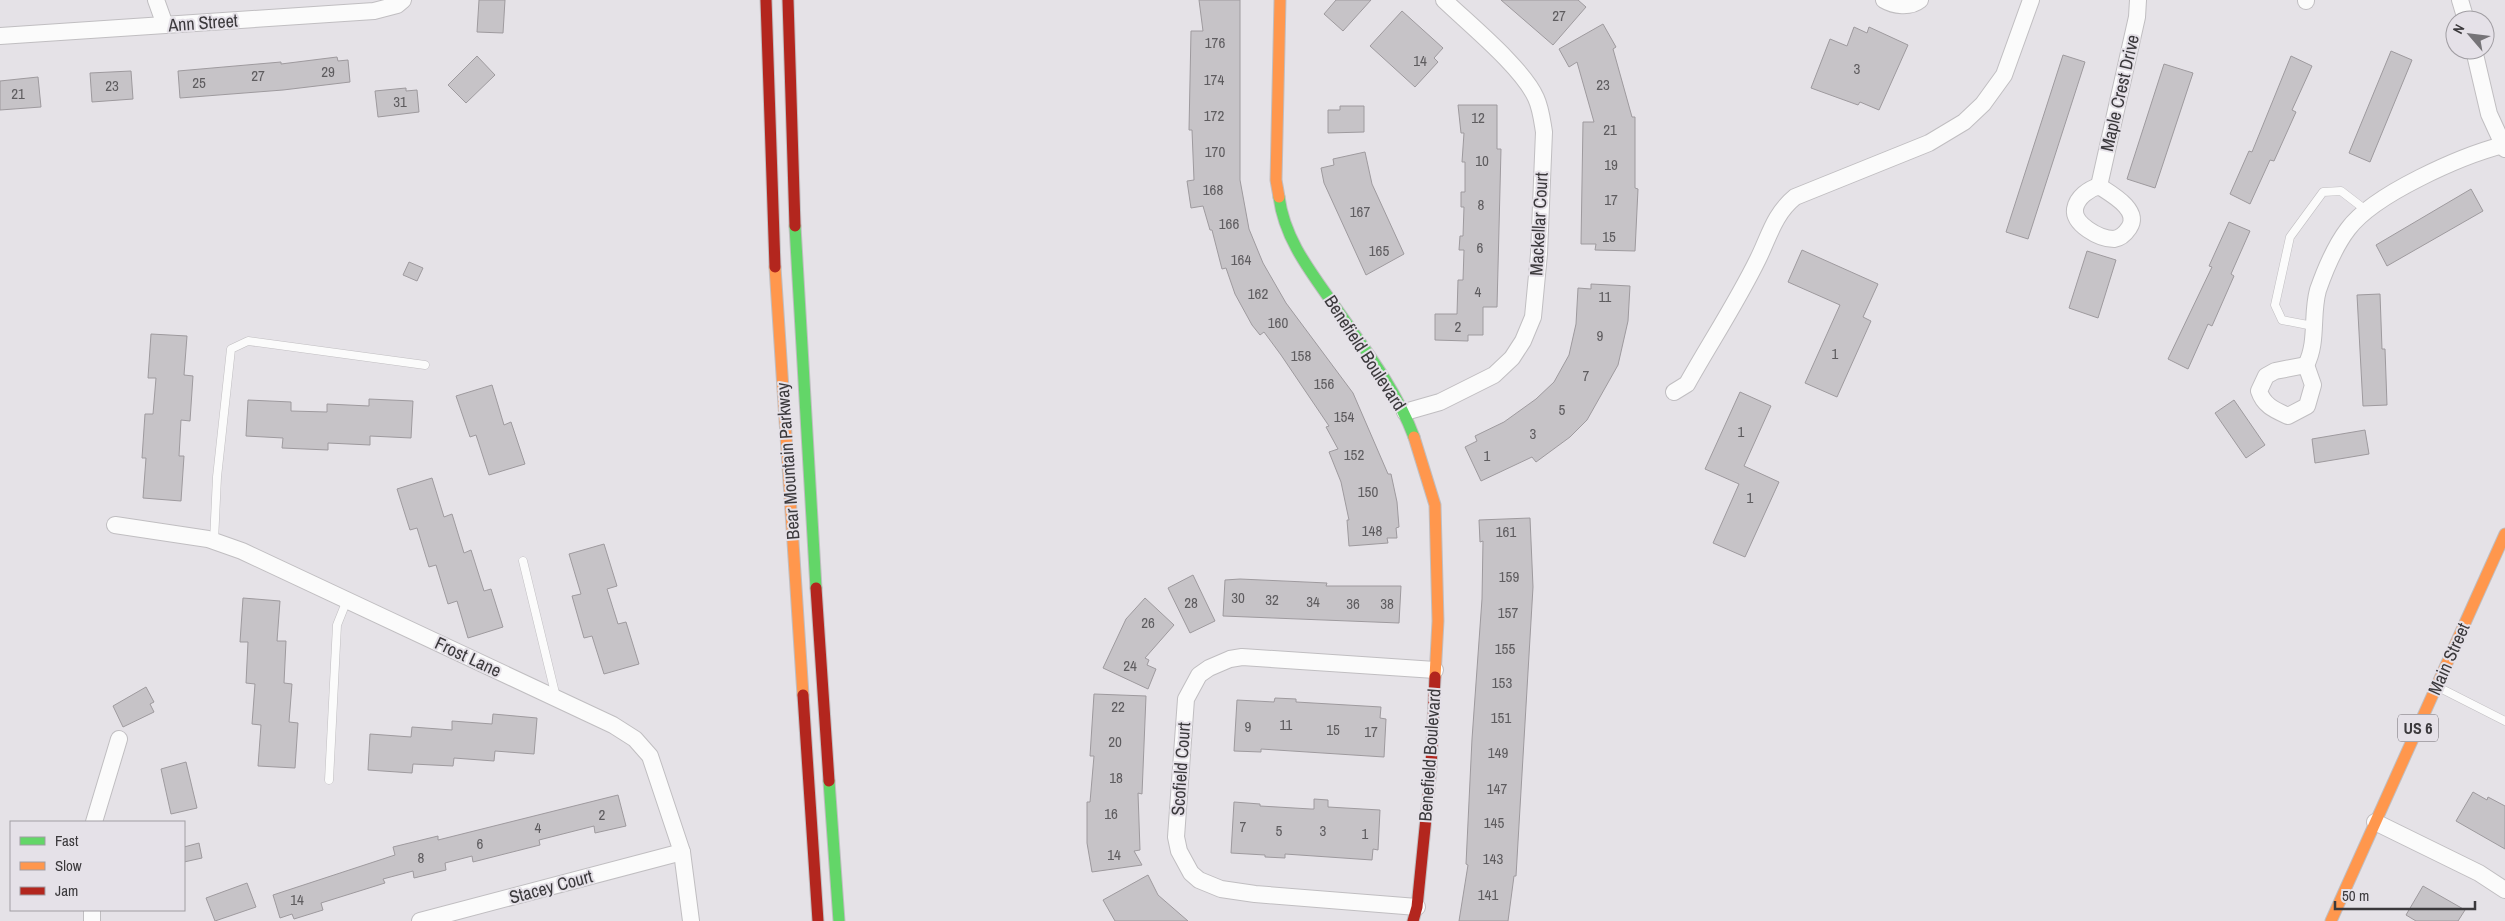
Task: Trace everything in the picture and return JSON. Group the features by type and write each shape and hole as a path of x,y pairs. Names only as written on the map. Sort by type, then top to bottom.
{"main road":[{"name":"Bear Mountain Parkway","path":"766,0 773,237 818,921"},
{"name":"Bear Mountain Parkway","path":"788,0 792,159 803,397 839,921"},
{"name":"Benefield Boulevard","path":"1280,0 1281,29 1276,180 1281,214 1299,255 1392,388 1405,412 1426,470 1435,505 1438,621 1431,768 1415,914"},
{"name":"Main Street","path":"2331,921 2505,534"}],"street":[{"path":"156,0 166,25"},
{"name":"Ann Street","path":"0,36 374,11 397,5 403,0"},
{"name":"Mackellar Court","path":"1405,412 1440,402 1494,375 1512,358 1523,341 1533,317 1539,254 1544,132 1542,115 1536,97 1521,74 1444,0"},
{"path":"1884,0 1898,5 1912,4 1920,0"},
{"path":"1674,392 1687,384 1758,260 1774,222 1784,206 1795,198 1929,143 1964,122 1983,104 2004,75 2031,0"},
{"name":"Maple Crest Drive","path":"2099,186 2137,18 2138,0"},
{"path":"2306,365 2310,356 2318,293 2326,267 2348,229 2367,212 2412,182 2478,152 2504,147 2489,114 2476,60"},
{"name":"Frost Lane","path":"115,525 214,542 242,551 557,698 613,725 635,739 650,756 682,852 691,921"},
{"name":"Scofield Court","path":"1415,914 1221,889 1199,880 1185,864 1176,836 1182,740 1186,699 1199,675 1209,668 1230,659 1242,657 1435,670"},
{"path":"94,821 119,739"},
{"path":"2375,822 2479,873 2505,890"},
{"name":"Stacey Court","path":"420,921 682,852"}],"lane":[{"path":"2314,326 2282,320 2275,305 2290,236 2323,192 2342,191 2367,212"},
{"path":"214,542 217,477 230,349 248,340 425,366"},
{"path":"524,561 557,698"},
{"path":"329,780 337,626 347,600"},
{"path":"2436,686 2505,721"}],"building":[{"path":"479,0 505,0 503,33 477,32"},
{"path":"1199,0 1240,0 1240,180 1249,229 1263,263 1286,303 1353,393 1388,474 1391,474 1397,502 1399,527 1396,528 1397,538 1387,538 1388,543 1349,546 1347,520 1349,520 1341,482 1329,452 1338,449 1326,427 1329,426 1264,332 1260,335 1252,325 1235,294 1226,268 1222,269 1212,230 1210,230 1203,206 1191,208 1187,181 1194,180 1192,130 1189,130 1191,31 1203,31"},
{"path":"1336,0 1371,0 1343,31 1324,14"},
{"path":"1501,0 1578,0 1586,7 1553,45"},
{"path":"1402,11 1443,48 1434,58 1438,62 1415,87 1370,46"},
{"path":"1603,24 1616,47 1613,49 1632,117 1635,117 1635,188 1638,189 1635,251 1595,250 1596,244 1581,244 1583,122 1594,122 1577,62 1569,67 1559,49"},
{"path":"1854,27 1867,33 1869,27 1908,45 1879,110 1860,102 1858,105 1811,88 1830,39 1847,46"},
{"path":"2391,51 2412,60 2370,162 2349,153"},
{"path":"2063,55 2085,62 2028,239 2006,232"},
{"path":"477,56 495,75 466,103 448,85"},
{"path":"2291,56 2312,66 2292,110 2296,112 2274,161 2270,160 2250,204 2230,194 2249,151 2252,152"},
{"path":"337,57 338,61 348,60 350,82 283,90 180,98 178,71 281,62 281,64"},
{"path":"2164,64 2193,73 2155,188 2127,179"},
{"path":"131,71 133,99 92,102 90,73"},
{"path":"38,77 41,107 0,110 0,81"},
{"path":"406,88 406,91 417,90 419,112 378,117 375,91"},
{"path":"1458,105 1497,105 1497,149 1501,149 1497,307 1483,307 1483,335 1468,335 1468,341 1435,340 1435,314 1457,314 1458,280 1463,280 1464,250 1459,250 1460,236 1463,236 1464,207 1461,207 1461,192 1465,192 1465,162 1462,162 1464,133 1461,133"},
{"path":"1340,106 1364,106 1364,132 1328,133 1328,110 1340,110"},
{"path":"1365,152 1372,184 1404,254 1366,275 1324,183 1321,168 1334,165 1333,159"},
{"path":"2471,189 2483,211 2387,266 2376,245"},
{"path":"2229,222 2250,231 2231,274 2234,276 2212,326 2208,324 2188,369 2168,359 2212,267 2209,266"},
{"path":"1802,250 1878,284 1863,317 1871,321 1837,397 1805,383 1840,305 1788,282"},
{"path":"2087,251 2116,260 2098,318 2069,308"},
{"path":"409,262 423,268 417,281 403,275"},
{"path":"1591,284 1630,286 1628,321 1618,365 1587,420 1570,437 1536,462 1532,457 1481,481 1465,447 1477,441 1475,436 1504,422 1536,399 1554,382 1569,355 1576,324 1578,288 1591,289"},
{"path":"2380,294 2382,349 2385,349 2387,405 2363,406 2357,295"},
{"path":"151,334 187,336 184,375 193,376 190,421 181,420 179,456 184,456 181,501 143,498 146,458 142,458 145,414 153,414 156,378 148,378"},
{"path":"492,385 504,425 511,422 525,464 489,475 476,435 470,437 456,396"},
{"path":"1740,392 1771,406 1744,466 1779,482 1745,557 1713,543 1739,484 1705,469"},
{"path":"369,399 413,401 411,438 370,436 370,445 328,443 328,450 282,448 283,438 246,436 248,400 291,402 291,411 327,412 327,404 369,406"},
{"path":"2234,400 2265,445 2246,458 2215,413"},
{"path":"2365,430 2369,454 2315,463 2312,439"},
{"path":"432,478 444,517 452,514 464,553 471,550 484,591 491,589 503,627 468,638 457,601 448,604 436,565 429,567 417,528 410,530 397,489"},
{"path":"1530,518 1533,587 1516,876 1514,876 1508,921 1459,921 1468,865 1466,864 1472,739 1482,599 1483,541 1480,542 1479,520"},
{"path":"604,544 617,586 607,589 618,624 626,622 639,664 604,674 592,636 584,638 572,596 581,594 569,554"},
{"path":"1193,575 1215,621 1190,633 1168,588"},
{"path":"1225,580 1327,583 1326,586 1401,586 1399,623 1223,616"},
{"path":"243,598 280,601 277,641 286,641 284,683 292,684 289,722 298,723 295,768 258,766 261,725 252,724 255,684 246,683 248,642 240,642"},
{"path":"1145,598 1174,625 1145,658 1149,660 1147,665 1156,669 1148,689 1103,668 1126,619"},
{"path":"146,687 154,702 150,704 154,712 123,727 113,706"},
{"path":"1094,694 1146,696 1142,794 1138,793 1140,850 1134,851 1142,865 1092,872 1087,843 1087,802 1090,802 1094,756 1090,756"},
{"path":"1275,698 1296,699 1296,702 1381,707 1380,718 1386,719 1384,757 1261,749 1261,752 1234,751 1237,700 1274,702"},
{"path":"493,714 537,718 534,754 495,751 494,761 454,758 453,766 413,764 412,773 368,770 370,734 411,737 412,727 452,730 452,721 492,724"},
{"path":"186,762 197,808 171,814 161,769"},
{"path":"2473,792 2487,800 2488,797 2505,806 2505,849 2456,821"},
{"path":"618,795 626,826 595,833 594,826 539,840 540,845 473,862 472,856 445,863 446,870 414,878 413,871 383,879 385,883 321,903 323,910 294,919 292,914 280,918 273,895 395,855 393,847 438,836 438,840"},
{"path":"1314,799 1328,800 1328,807 1380,810 1378,850 1373,849 1372,860 1285,854 1285,858 1231,853 1234,802 1260,804 1260,806 1314,809"},
{"path":"199,843 202,858 185,862 185,847"},
{"path":"1148,875 1158,895 1188,921 1115,921 1103,900"},
{"path":"247,883 256,907 215,921 206,898"},
{"path":"2423,886 2465,910 2458,921 2416,921 2406,915"}],"traffic: fast":[{"path":"1279,197 1286,225 1298,251 1387,382 1414,437"},
{"path":"795,226 816,588"},
{"path":"829,781 839,921"}],"traffic: slow":[{"path":"1279,197 1276,180 1280,0"},
{"path":"775,267 803,695"},
{"path":"1414,437 1435,505 1438,621 1435,677"},
{"path":"2331,921 2505,534"}],"traffic: jam":[{"path":"766,0 775,267"},
{"path":"788,0 795,226"},
{"path":"816,588 829,781"},
{"path":"1413,921 1417,907 1431,768 1435,677"},
{"path":"803,695 818,921"}]}
